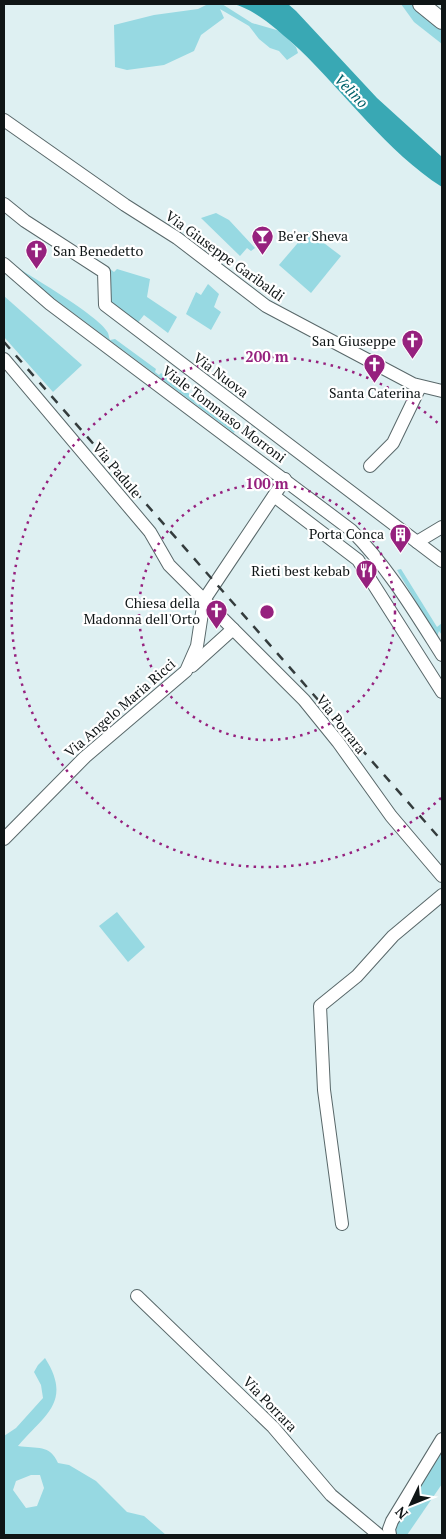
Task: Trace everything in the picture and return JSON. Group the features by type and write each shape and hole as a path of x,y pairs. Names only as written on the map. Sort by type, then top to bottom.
{"main road":[{"path":"421,4 442,21"}],"street":[{"name":"Via Giuseppe Garibaldi","path":"4,120 125,205 177,238 266,306 420,386 442,391"},
{"name":"Via Nuova","path":"4,204 25,221 104,272 105,305 442,561"},
{"name":"Viale Tommaso Morroni","path":"4,264 50,304 351,530 382,564 442,655"},
{"name":"Via Padule","path":"4,359 150,532 169,565 204,600"},
{"path":"370,466 394,443 420,386"},
{"name":"Via Angelo Maria Ricci","path":"4,839 85,757 186,671 197,646 204,600 285,479"},
{"path":"274,496 339,543 358,560 368,572 416,653 442,692"},
{"path":"417,542 442,527"},
{"path":"368,572 382,564"},
{"name":"Via Porrara","path":"204,600 281,676 313,712 391,816 442,876"},
{"path":"186,671 234,629"},
{"path":"416,653 434,642"},
{"path":"342,1224 324,1090 320,1006 357,976 393,936 442,895"},
{"name":"Via Porrara","path":"137,1296 273,1427 331,1495 379,1535"},
{"path":"390,1535 392,1521 442,1440"}],"shaded area":[{"path":"204,4 222,4 252,23 280,31 296,47 298,53 287,60 279,51 270,48 259,39 249,26 220,9 224,18 201,35 194,51 164,65 127,70 115,67 114,25 154,15 198,9 206,5"},
{"path":"401,4 417,4 442,25 442,44 414,22"},
{"path":"216,213 229,220 255,248 251,251 247,248 240,256 201,218"},
{"path":"308,231 341,256 311,293 279,265"},
{"path":"15,266 66,298 93,318 103,326 110,340 115,339 156,369 155,372 159,375 161,373 195,398 194,401 198,405 202,403 236,428 234,433 13,268"},
{"path":"106,266 114,272 117,269 150,279 147,297 177,317 168,333 144,315 136,325 105,305"},
{"path":"208,284 219,294 214,307 221,312 211,330 186,314 196,292 201,295"},
{"path":"4,296 82,365 53,392 4,337"},
{"path":"401,569 437,627 442,623 442,635 439,631 437,637 397,570"},
{"path":"117,912 145,947 128,962 99,926"},
{"path":"45,1358 53,1373 56,1397 52,1407 18,1446 47,1450 55,1457 58,1463 69,1465 96,1481 127,1512 144,1516 166,1535 4,1535 4,1436 16,1428 43,1398 41,1385 34,1372","holes":["31,1475 40,1475 44,1488 37,1506 26,1508 13,1490 16,1481"]},
{"path":"442,1443 442,1484 407,1535 394,1535 394,1527"}],"water":[{"name":"Velino","path":"233,4 288,4 296,11 377,98 442,157 442,187 422,173 385,140 316,66 285,36 260,16"}],"railway":[{"path":"4,342 442,841"}],"place":[{"name":"Be'er Sheva","path":"262,255"},
{"name":"San Benedetto","path":"37,270"},
{"name":"San Giuseppe","path":"412,360"},
{"name":"Santa Caterina","path":"375,384"},
{"name":"Porta Conca","path":"400,553"},
{"name":"Rieti best kebab","path":"366,590"},
{"name":"Chiesa della Madonna dell'Orto","path":"216,630"}]}
